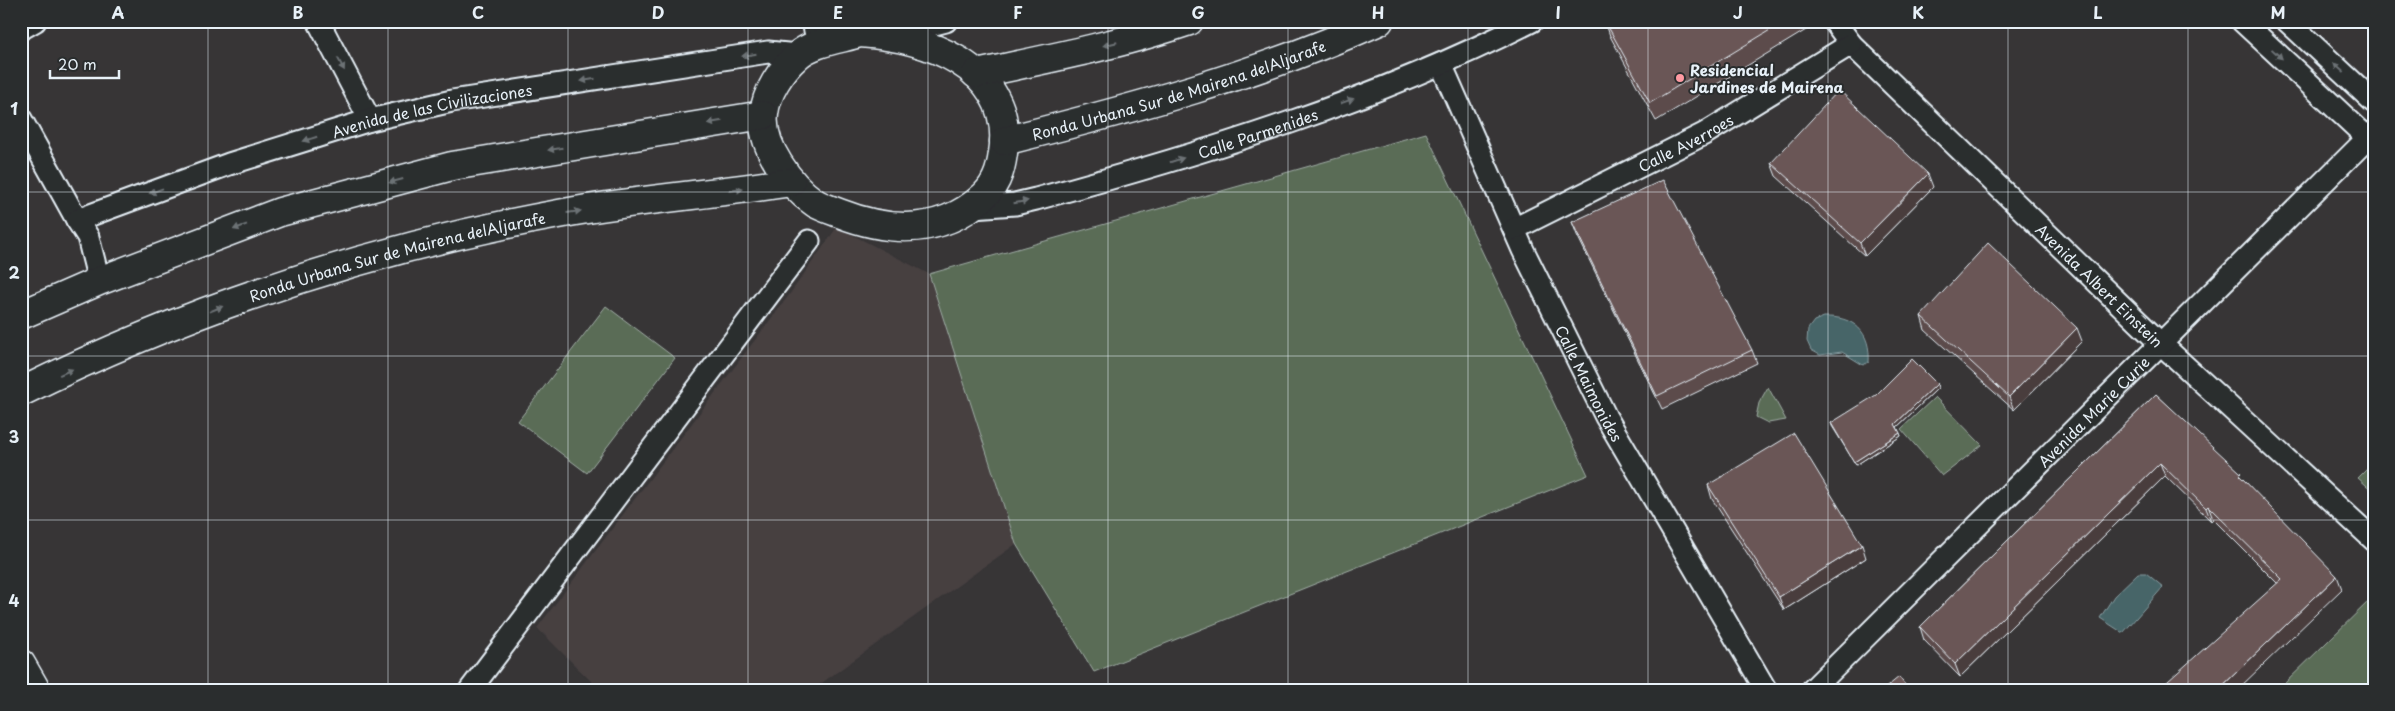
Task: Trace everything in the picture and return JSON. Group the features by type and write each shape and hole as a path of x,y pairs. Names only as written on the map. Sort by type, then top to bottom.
{"street":[{"path":"21,29 34,21"},
{"path":"318,21 370,120"},
{"path":"892,35 946,21"},
{"path":"976,74 1055,58 1157,32 1189,21"},
{"name":"Ronda Urbana Sur de Mairena delAljarafe","path":"1004,141 1187,91 1328,44 1379,21"},
{"name":"Calle Parmenides","path":"972,207 1015,204 1036,199 1168,163 1255,135 1466,54 1532,21"},
{"name":"Avenida Albert Einstein","path":"1834,21 1851,44 2162,344 2374,540"},
{"path":"2242,21 2372,138"},
{"path":"2287,21 2374,102"},
{"path":"857,27 892,35 932,46 956,58 976,74 993,92 1002,117 1004,141 1002,167 991,189 972,207 949,220 917,226 886,227 851,218 815,203 791,182 768,142 763,115 768,96 779,75 810,40 857,27"},
{"name":"Avenida de las Civilizaciones","path":"77,220 229,164 370,120 452,101 768,52 810,40"},
{"name":"Calle Averroes","path":"1514,229 1704,134 1851,44"},
{"name":"Calle Maimonides","path":"1441,64 1514,229 1606,417 1766,690"},
{"path":"21,315 99,280 280,212 452,166 763,115"},
{"path":"21,119 88,237 99,280"},
{"name":"Avenida Marie Curie","path":"1812,690 2372,138"},
{"name":"Ronda Urbana Sur de Mairena delAljarafe","path":"21,392 131,343 255,293 382,254 451,236 565,213 791,182"},
{"path":"470,690 809,240"},
{"path":"21,664 36,690"}],"shaded area":[{"path":"837,227 929,274 1016,544 812,690 600,690 537,628 789,295"}],"green space":[{"path":"1426,133 1588,475 1094,672 1016,544 929,274"},
{"path":"606,306 675,358 587,473 518,421"},
{"path":"1768,387 1786,420 1768,423 1756,417 1759,403"},
{"path":"1935,397 1982,445 1942,476 1901,429"},
{"path":"2374,462 2374,492 2358,478"},
{"path":"2374,596 2374,690 2278,690"}],"water":[{"path":"1824,317 1844,319 1859,328 1867,342 1869,362 1863,365 1842,352 1820,355 1811,350 1807,341 1808,329 1814,321"},
{"path":"2138,573 2146,573 2163,587 2123,633 2100,618 2114,596"}],"building":[{"name":"Residencial Jardines de Mairena","path":"1605,21 1785,21 1650,103"},
{"path":"1839,90 1928,174 1860,243 1771,163"},
{"path":"1663,180 1752,350 1657,396 1572,222"},
{"path":"1988,243 2077,328 2009,397 1921,316"},
{"path":"1912,359 1937,384 1895,424 1900,433 1854,462 1831,423 1876,395"},
{"path":"2156,394 2241,473 2239,475 2337,576 2218,690 2158,690 2282,579 2208,506 2206,508 2160,463 1955,664 1920,627"},
{"path":"1794,433 1862,545 1779,597 1708,485"},
{"path":"1899,677 1909,690 1883,690"}],"place":[{"name":"Residencial Jardines de Mairena","path":"1680,78"}]}
